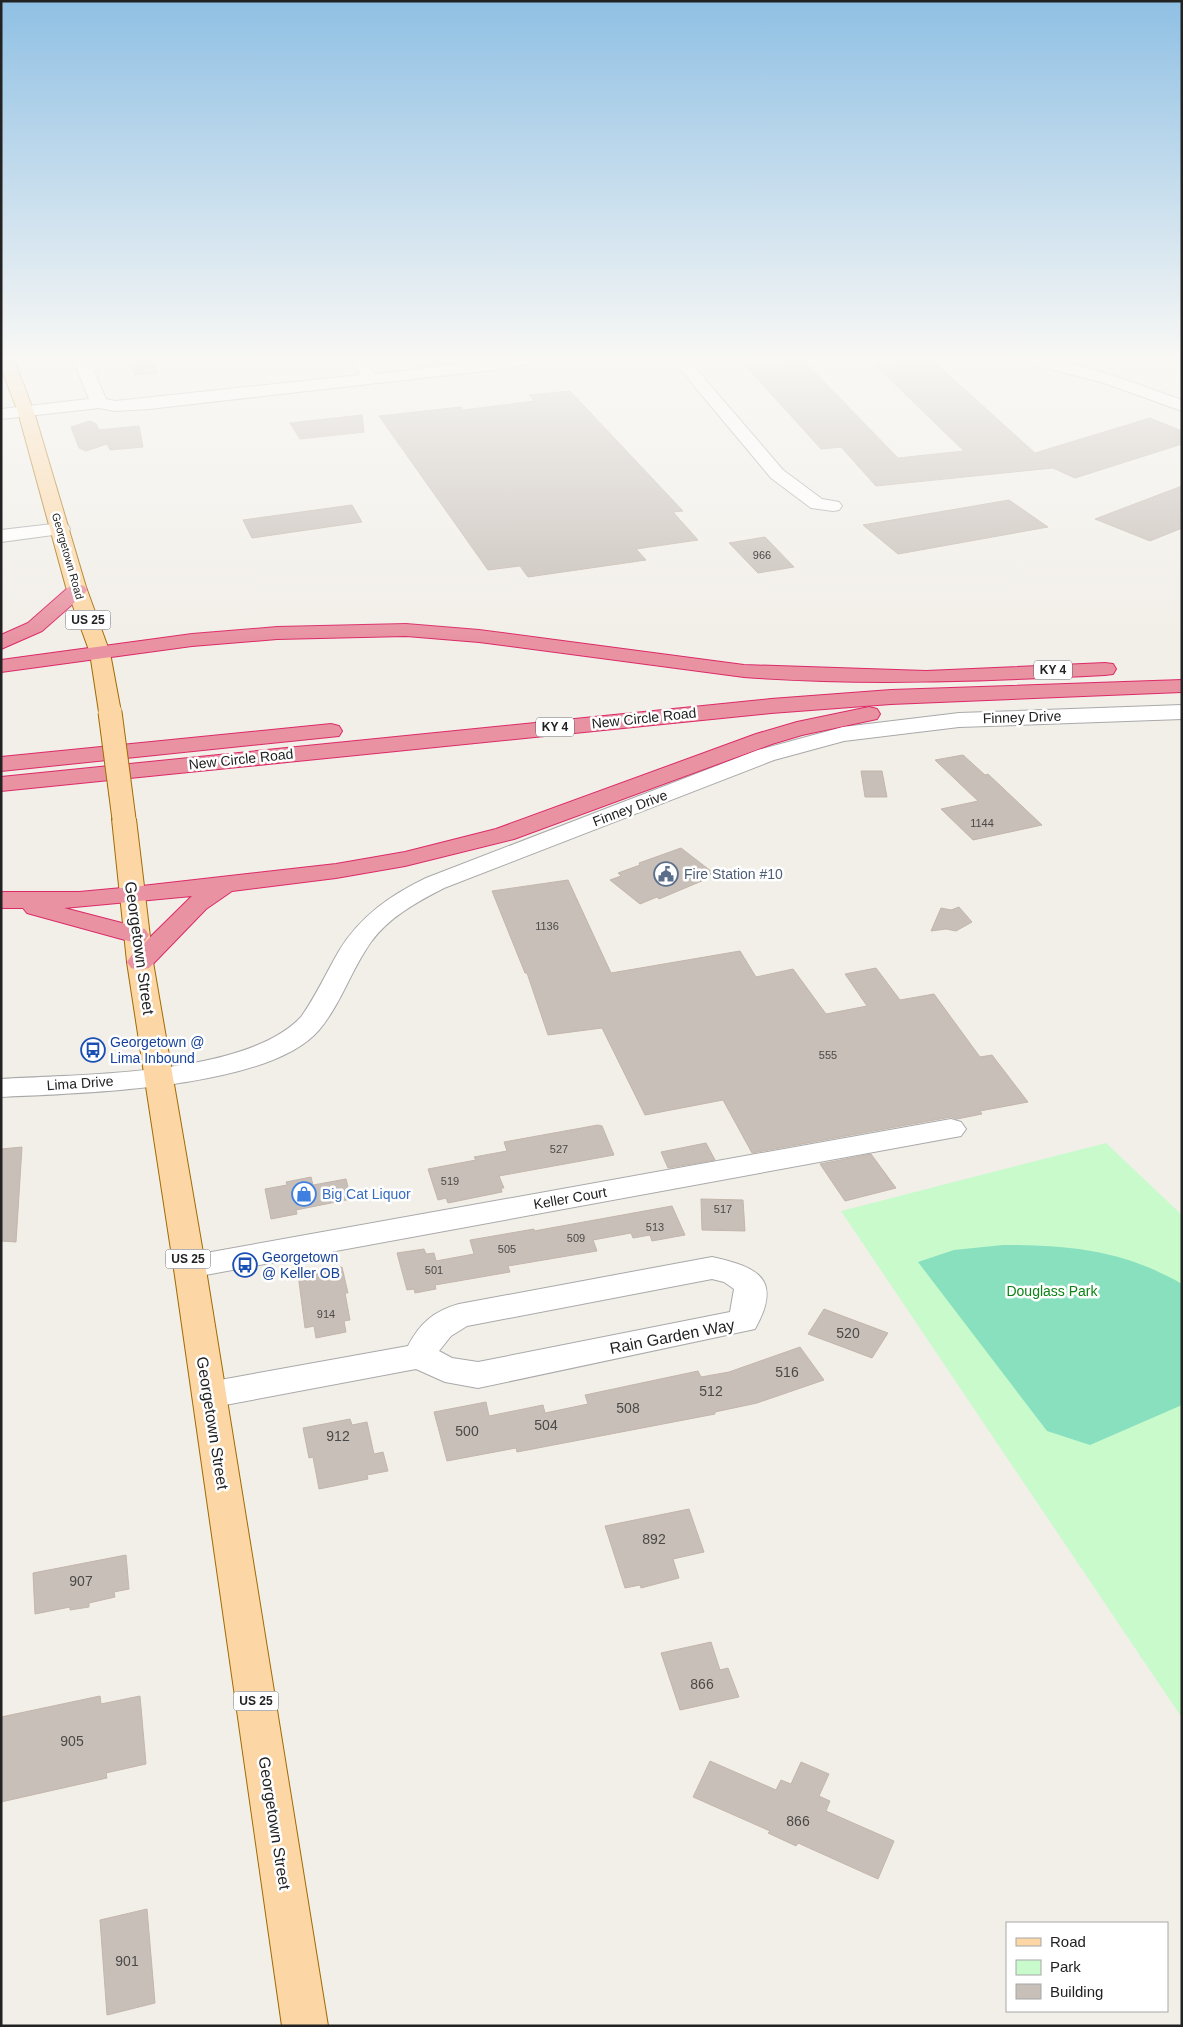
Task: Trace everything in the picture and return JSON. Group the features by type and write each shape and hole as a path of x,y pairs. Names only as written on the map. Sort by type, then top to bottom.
{"highway":[{"path":"1,643 34,627 77,590"},
{"path":"1,666 192,640 278,633 406,630 479,636 744,671 786,674 924,677"},
{"name":"KY 4","path":"924,677 1039,671 1182,668"},
{"name":"New Circle Road","path":"1,764 637,700 924,677"},
{"name":"KY 4","path":"1110,687 1182,686"},
{"path":"6,900 79,900 336,871 462,846 546,820 764,739 834,721 920,706 1110,687"},
{"name":"New Circle Road","path":"1,784 771,706 891,697 1110,687"},
{"path":"140,962 197,904 227,883"},
{"path":"6,900 136,935"}],"main road":[{"name":"Georgetown Road","path":"38,452 77,590 100,653 124,819"},
{"name":"Georgetown Street","path":"124,819 136,935 209,1395 295,2020"}],"street":[{"path":"758,452 777,474 817,504 832,506"},
{"path":"1,536 61,529"},
{"name":"Finney Drive","path":"160,1077 236,1062 288,1043 302,1032 316,1016 354,947 368,928 410,895 435,883 766,755 843,734 910,724 1004,717 1182,712"},
{"name":"Lima Drive","path":"1,1088 160,1077"},
{"name":"Keller Court","path":"189,1267 951,1129"},
{"name":"Rain Garden Way","path":"712,1268 743,1277 752,1289 751,1303 743,1322 478,1375 445,1369 420,1356 428,1337 444,1323 459,1316 712,1268"},
{"path":"209,1395 420,1356"}],"green space":[{"name":"Douglass Park","path":"1106,1143 1182,1215 1182,1718 841,1211"},
{"path":"1003,1245 1051,1246 1095,1252 1138,1264 1182,1284 1182,1405 1090,1445 1047,1431 918,1262 954,1250"}],"building":[{"path":"404,452 627,452 683,511 673,512 698,540 636,549 646,560 528,577 520,566 488,570"},
{"path":"845,452 892,452 898,458 958,452 1158,452 1075,478 1053,468 876,486"},
{"path":"1182,486 1182,528 1150,541 1095,519"},
{"path":"1009,500 1048,527 898,554 863,525"},
{"path":"352,505 362,522 252,538 243,520"},
{"path":"765,537 794,567 758,573 729,543"},
{"path":"963,755 985,775 988,774 1042,825 973,840 941,809 978,801 935,760"},
{"path":"861,771 882,771 887,797 865,797"},
{"path":"681,848 716,875 659,899 657,897 640,904 610,880 621,876 618,873 640,865 639,863"},
{"path":"568,880 611,973 740,951 756,977 793,969 826,1014 867,1006 845,974 876,968 900,1000 934,994 980,1057 992,1055 1028,1102 980,1111 982,1114 957,1119 951,1117 752,1153 723,1100 645,1115 602,1028 548,1035 527,973 525,973 492,891"},
{"path":"959,907 972,922 956,931 946,929 931,931 941,908 951,910"},
{"path":"598,1125 602,1126 614,1155 499,1176 504,1188 501,1188 502,1192 448,1203 446,1198 438,1200 428,1169 476,1160 474,1157 507,1151 504,1142"},
{"path":"706,1143 715,1160 668,1168 661,1152"},
{"path":"22,1147 16,1242 1,1241 1,1149"},
{"path":"871,1154 896,1188 845,1201 820,1164"},
{"path":"311,1177 313,1185 346,1179 351,1199 296,1210 297,1214 271,1219 265,1189 287,1185 286,1182"},
{"path":"701,1199 743,1200 745,1231 702,1230"},
{"path":"672,1206 685,1235 652,1241 650,1235 633,1238 631,1233 593,1240 597,1251 508,1266 510,1272 435,1285 436,1289 415,1293 414,1289 407,1290 397,1253 424,1249 426,1254 434,1253 436,1261 474,1254 470,1240 534,1229 534,1231"},
{"path":"342,1267 348,1293 345,1293 350,1320 344,1321 346,1332 316,1338 314,1326 305,1328 298,1274"},
{"path":"824,1309 888,1333 872,1358 808,1334"},
{"path":"800,1347 824,1380 757,1403 715,1412 715,1414 517,1452 516,1448 447,1461 434,1412 486,1402 489,1416 543,1405 545,1413 588,1404 585,1395 698,1371 701,1377 729,1372"},
{"path":"350,1419 352,1425 367,1422 374,1454 383,1452 388,1471 367,1475 368,1479 319,1489 313,1457 309,1458 303,1428"},
{"path":"689,1509 704,1552 673,1559 679,1578 641,1588 640,1585 625,1588 605,1526"},
{"path":"126,1555 129,1589 114,1592 115,1597 89,1603 89,1607 70,1610 70,1607 35,1614 33,1573"},
{"path":"711,1642 720,1670 728,1668 739,1697 680,1710 661,1653"},
{"path":"100,1696 101,1704 140,1696 146,1764 106,1773 107,1778 1,1802 1,1717"},
{"path":"710,1761 776,1790 781,1780 791,1784 801,1762 829,1774 819,1796 830,1801 826,1811 894,1841 878,1879 798,1843 796,1846 768,1833 770,1831 693,1797"},
{"path":"147,1909 155,2003 107,2015 100,1920"}],"place":[{"name":"Fire Station #10","path":"666,874"},
{"name":"Georgetown @ Lima Inbound","path":"93,1050"},
{"name":"Big Cat Liquor","path":"304,1194"},
{"name":"Georgetown @ Keller OB","path":"245,1265"}]}
